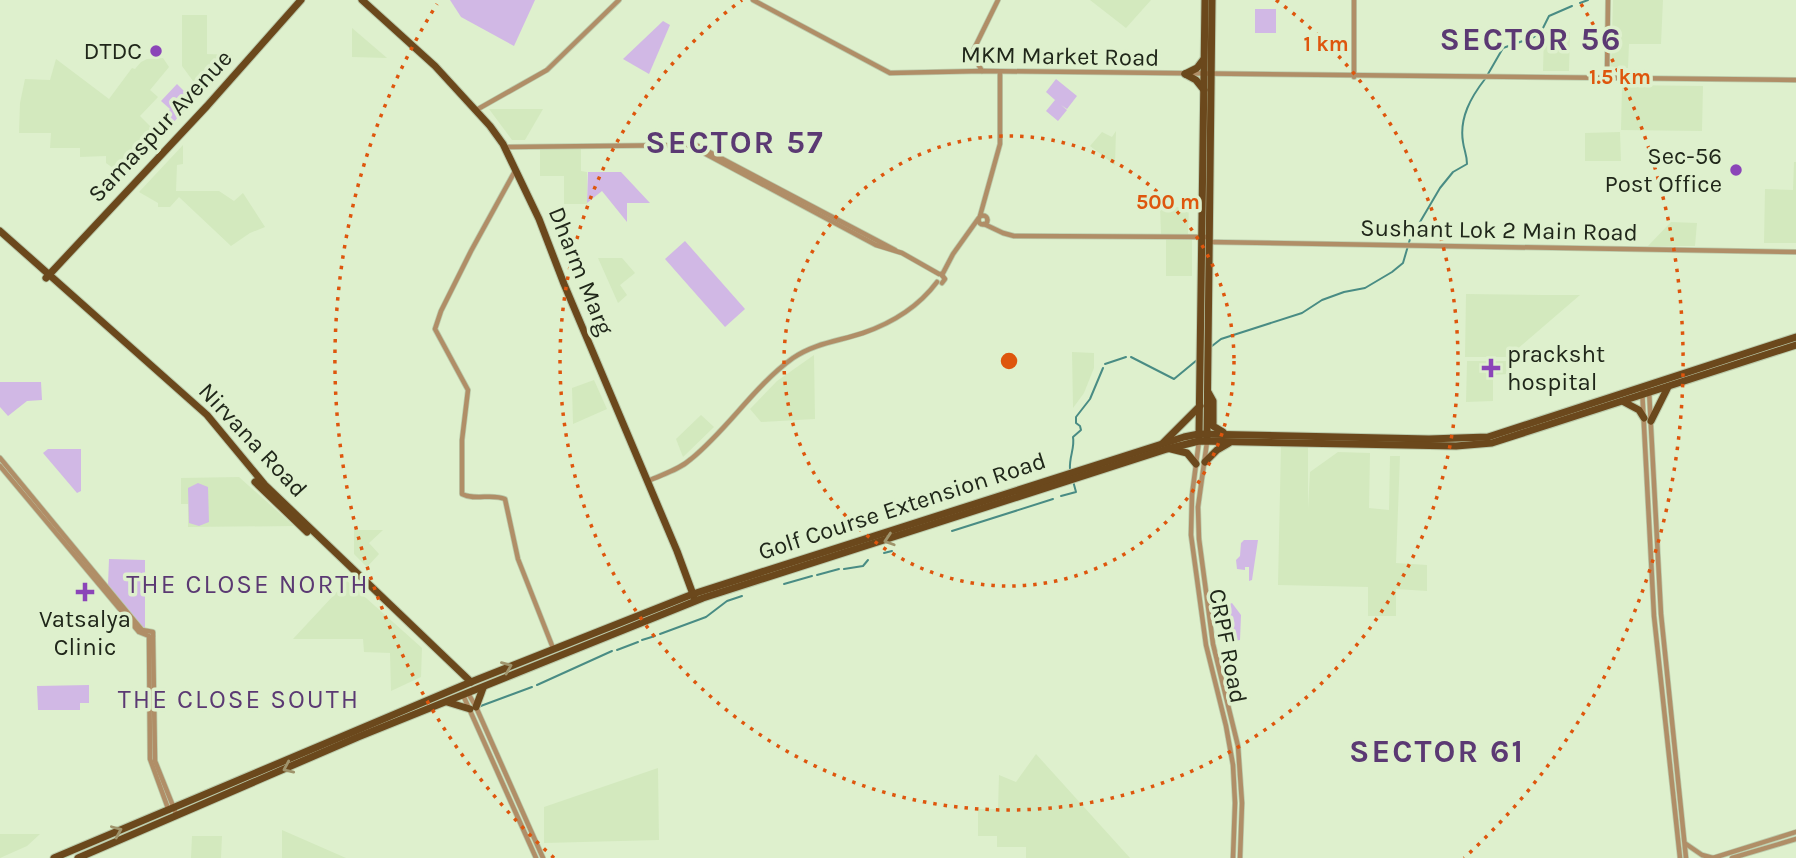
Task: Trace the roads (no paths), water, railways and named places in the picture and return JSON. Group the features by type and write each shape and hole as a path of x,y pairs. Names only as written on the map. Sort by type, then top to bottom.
{"main road":[{"name":"Samaspur Avenue","path":"45,274 207,106 300,0"},
{"name":"Dharm Marg","path":"364,0 433,60 496,130 505,145 539,211 696,597"},
{"name":"Dharm Marg","path":"364,0 435,66 505,145 649,481"},
{"path":"1203,438 1207,392 1204,90 1208,74 1204,59 1205,0"},
{"path":"1203,438 1200,406 1212,0"},
{"path":"1185,75 1204,59"},
{"path":"1185,75 1196,80 1204,90"},
{"name":"Nirvana Road","path":"0,231 45,274"},
{"name":"Nirvana Road","path":"0,238 207,415 265,485 469,683"},
{"name":"Golf Course Extension Road","path":"54,858 433,703 469,683 541,659 696,597 1165,446 1203,438 1488,437 1645,390 1796,337"},
{"name":"Golf Course Extension Road","path":"1229,438 1474,445 1492,443 1620,402 1645,390 1669,386 1796,345"},
{"path":"1620,402 1635,407 1648,419 1669,386"},
{"path":"1205,462 1229,438 1213,426 1212,397 1207,392"},
{"path":"1196,464 1187,453 1165,446 1200,406"},
{"name":"Golf Course Extension Road","path":"433,703 446,702 483,688 541,659 553,648 651,614"},
{"path":"446,702 473,708 483,688"},
{"name":"Golf Course Extension Road","path":"78,858 376,726"}],"street":[{"path":"478,109 547,70 619,0"},
{"name":"MKM Market Road","path":"753,0 890,73 983,71 1796,80"},
{"path":"983,71 972,53 998,0"},
{"path":"1354,0 1354,76"},
{"path":"1607,78 1608,0"},
{"path":"649,481 692,458 753,394 793,358 815,346 862,333 897,318 923,298 956,249 983,220 982,205 998,147 1000,129 999,72"},
{"path":"505,145 691,143 896,251 939,277"},
{"path":"515,170 471,251 435,329 468,390 461,440 462,494 470,498 498,496 505,499 518,559 553,648"},
{"name":"Sushant Lok 2 Main Road","path":"983,220 1014,236 1796,252"},
{"path":"1645,390 1653,460 1661,621 1686,858"},
{"path":"1648,419 1646,461 1659,666 1680,858"},
{"path":"1203,438 1205,462 1198,507 1199,539 1213,645 1240,765 1240,858"},
{"name":"CRPF Road","path":"1203,438 1192,495 1191,535 1206,645 1232,756 1235,794 1233,858"},
{"path":"0,458 142,630 150,635"},
{"path":"1646,461 1653,460"},
{"path":"0,466 139,632 150,635"},
{"path":"150,635 150,759 174,817"},
{"path":"465,694 543,858"},
{"path":"473,708 536,858"},
{"path":"1225,722 1232,720"},
{"path":"1685,843 1699,854 1713,858 1796,832"},
{"path":"1732,858 1796,839"}],"waterway":[{"path":"1580,3 1588,0"},
{"path":"1488,74 1503,48 1534,37 1549,16 1572,6"},
{"path":"1212,346 1221,339 1302,313 1322,300 1365,288 1403,263 1410,239 1440,188 1453,172 1467,164 1463,125 1471,101 1485,79"},
{"path":"1105,364 1126,357"},
{"path":"1131,357 1174,379 1197,360"},
{"path":"1070,469 1073,437 1081,430 1076,423 1076,417 1090,399 1103,368"},
{"path":"1061,496 1076,492 1073,481"},
{"path":"952,531 1053,499"},
{"path":"884,553 892,551"},
{"path":"844,569 863,566 868,560"},
{"path":"817,575 839,569"},
{"path":"784,584 812,576"},
{"path":"660,634 706,617 727,601 742,596"},
{"path":"642,640 655,636"},
{"path":"617,650 638,642"},
{"path":"537,685 612,651"},
{"path":"478,707 532,687"}],"place":[{"name":"DTDC","path":"156,51"},
{"name":"Sec-56 Post Office","path":"1736,170"},
{"name":"pracksht hospital","path":"1491,368"},
{"name":"Vatsalya Clinic","path":"85,592"}],"district":[{"name":"SECTOR 56","path":"1531,39"},
{"name":"SECTOR 57","path":"735,142"},
{"name":"THE CLOSE NORTH","path":"248,584"},
{"name":"THE CLOSE SOUTH","path":"239,699"},
{"name":"SECTOR 61","path":"1437,751"}]}
